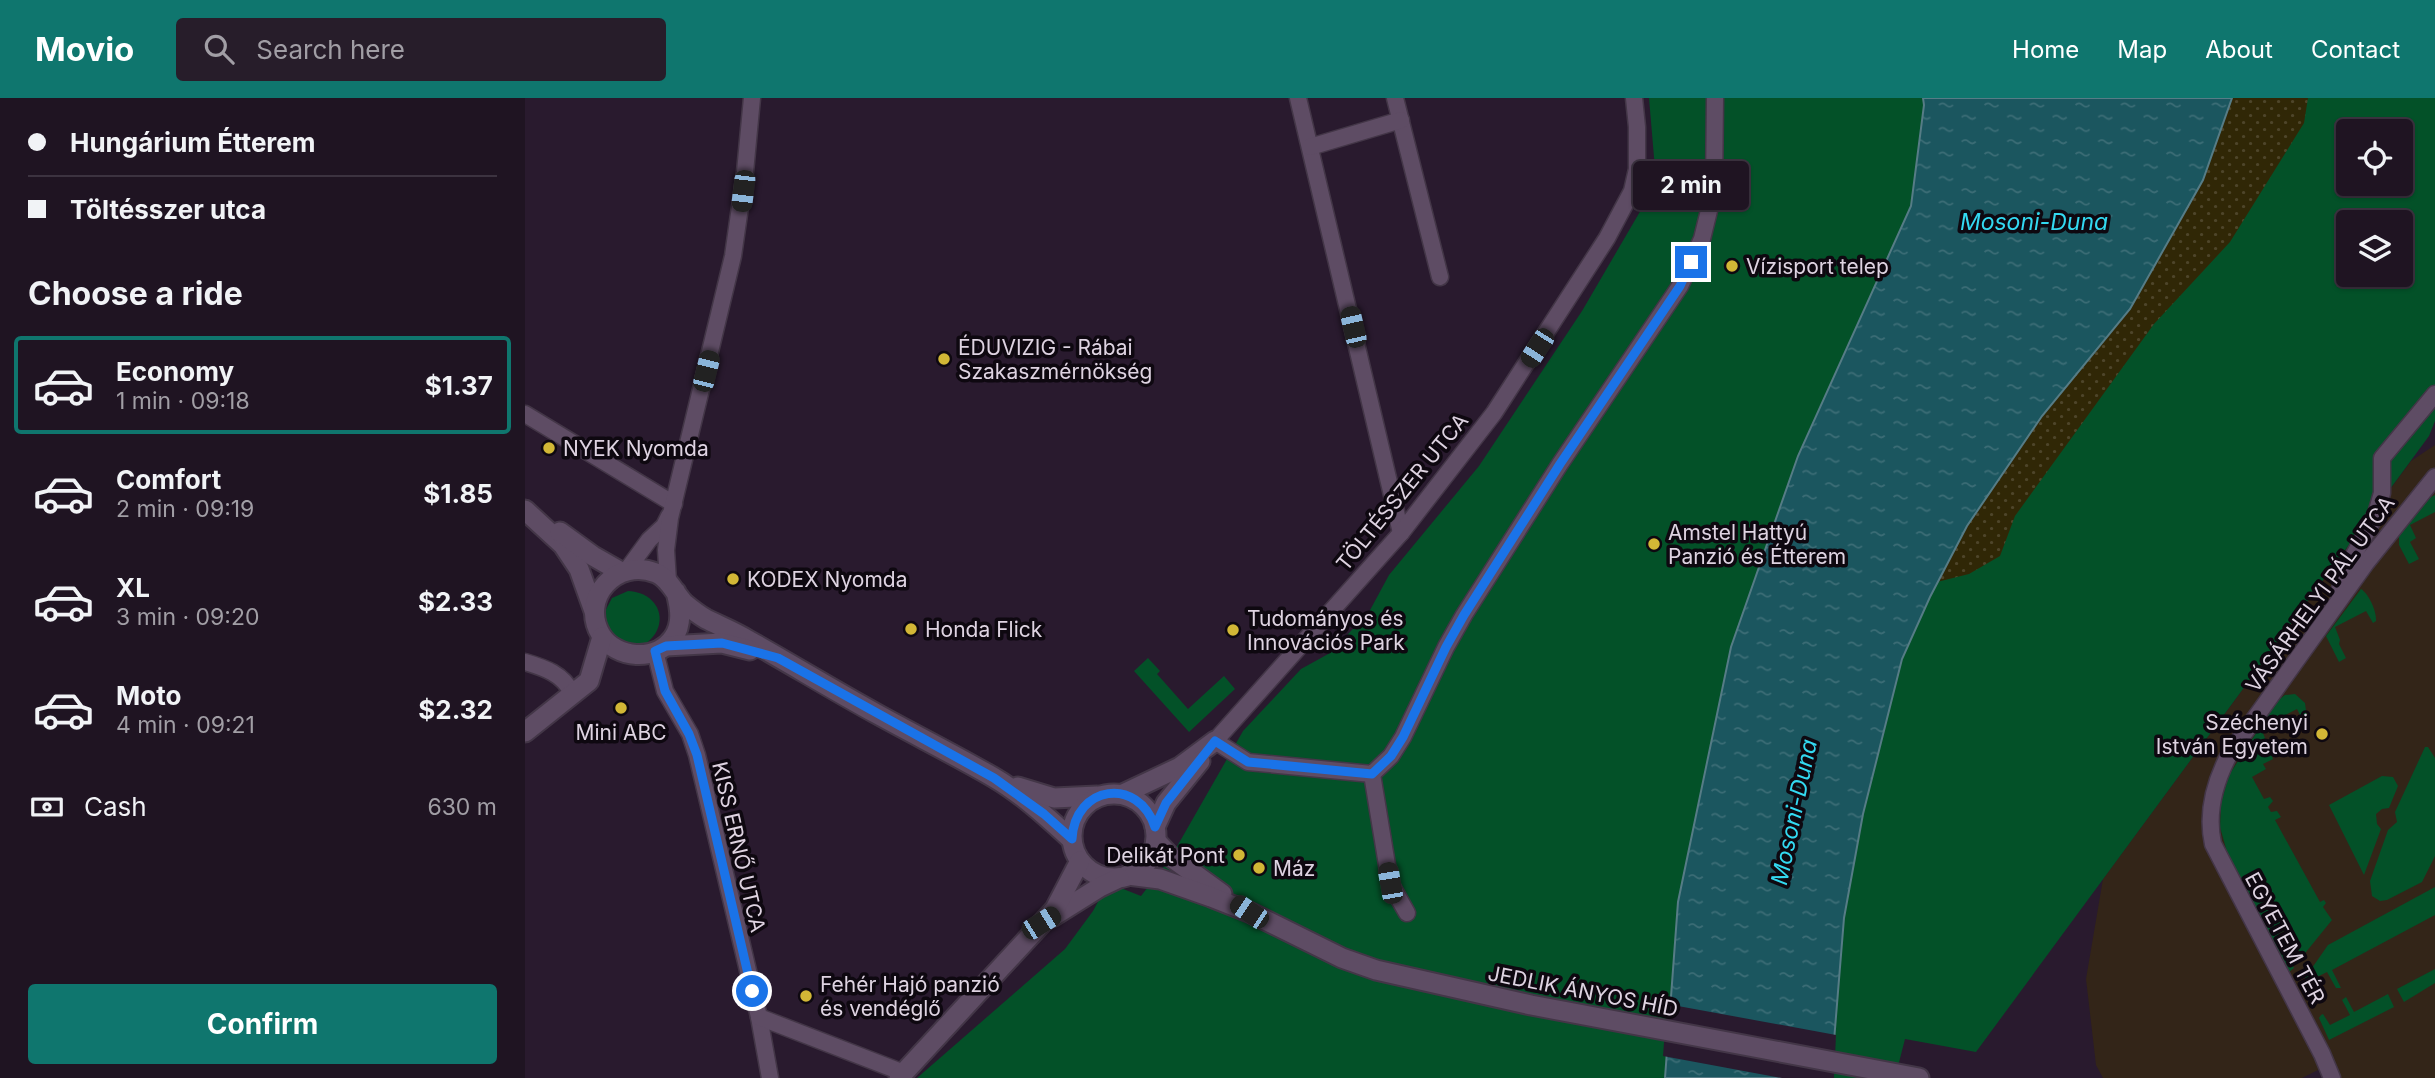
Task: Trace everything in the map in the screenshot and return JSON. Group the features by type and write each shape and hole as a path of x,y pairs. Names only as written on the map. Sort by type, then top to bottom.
{"street":[{"path":"660,648 674,637 681,612 672,587 666,550 674,504 733,256 752,98"},
{"path":"1298,98 1401,533"},
{"path":"1395,98 1440,277"},
{"name":"TÖLTÉSSZER UTCA","path":"1215,741 1401,533 1494,413 1607,238 1632,191 1637,169 1634,98"},
{"path":"1215,741 1248,762 1372,774 1391,756 1464,615 1560,464 1680,286 1702,239 1714,190 1715,98"},
{"path":"1310,147 1401,120"},
{"path":"2334,608 2346,570 2376,514 2382,493 2382,458 2435,394"},
{"path":"525,414 674,504"},
{"name":"VÁSÁRHELYI PÁL UTCA","path":"2210,814 2217,780 2230,752 2366,563 2435,477"},
{"path":"595,613 600,590 608,580 624,571 664,526 674,504"},
{"path":"525,509 593,556 624,571 642,569 659,573 684,602 705,619 749,640 994,778 1044,814 1072,839"},
{"path":"525,509 563,545 583,578 602,637 617,652 642,655 660,648 722,643 778,658"},
{"path":"525,733 591,676 602,637"},
{"name":"KISS ERNŐ UTCA","path":"660,648 665,691 689,734 697,755 770,1078"},
{"path":"525,662 545,668 566,681 572,694"},
{"path":"1123,794 1180,767 1215,741"},
{"path":"1041,923 1147,862 1166,803 1215,741"},
{"path":"1372,774 1390,883 1407,913"},
{"path":"994,778 1053,798 1123,794 1144,806 1151,816 1156,834"},
{"path":"1097,796 1086,803 1077,814 1072,826 1072,839 1080,861 1098,875 1124,876"},
{"name":"EGYETEM TÉR","path":"2210,814 2213,844 2332,1078"},
{"name":"JEDLIK ÁNYOS HÍD","path":"1156,834 1171,857 1249,912"},
{"path":"758,1017 901,1076 1055,909 1080,861"},
{"name":"JEDLIK ÁNYOS HÍD","path":"1124,876 1147,877 1177,884 1249,912 1342,958 1376,970 1531,1005 1919,1078"}],"shaded area":[{"name":"Széchenyi István Egyetem","path":"2435,445 2435,1078 2333,1078 2328,1065 2302,1078 2103,1078 2096,1065 2086,979 2103,879 2411,461"}],"green space":[{"path":"1649,98 1923,98 1924,105 1911,206 1798,456 1731,647 1678,902 1665,1078 917,1078 1065,949 1093,911 1108,883 1141,896 1171,857 1243,731 1301,669 1330,653 1369,612 1389,575 1479,466 1582,311 1645,203 1655,169"},
{"path":"2232,98 2435,98 2435,421 2429,436 1976,1052 1905,1039 1895,1078 1831,1078 1844,918 1863,814 1902,659 1967,526 2203,180"},
{"path":"2435,495 2435,512 2410,525 2416,538 2410,542 2419,559 2409,564 2399,545 2399,536 2429,498"},
{"path":"2361,589 2372,603 2376,621 2373,623 2366,611 2335,627 2346,658 2339,662 2326,636"},
{"path":"628,591 649,598 656,605 659,614 656,632 640,647 613,641 603,615 612,598"},
{"path":"1148,658 1160,671 1157,674 1188,709 1224,676 1235,689 1189,732 1134,671"},
{"path":"2295,694 2305,703 2307,718 2303,721 2297,709 2261,728 2273,759 2263,764 2266,769 2252,777 2264,799 2270,797 2273,801 2268,807 2271,812 2277,811 2281,817 2275,820 2320,902 2324,900 2326,903 2323,907 2332,920 2302,957 2288,929 2278,934 2294,968 2289,972 2227,852 2220,827 2221,803 2229,775 2277,701 2285,695"},
{"path":"2425,747 2428,747 2435,758 2435,856 2422,882 2380,901 2372,896 2370,881 2388,830 2397,822 2395,812"},
{"path":"2382,776 2393,777 2398,786 2389,808 2376,814 2377,824 2381,829 2364,875 2329,805"},
{"path":"2435,887 2435,915 2332,970 2341,988 2336,988 2327,972 2307,982 2305,978 2328,945"},
{"path":"2435,969 2435,983 2404,1002 2397,989"},
{"path":"2388,994 2394,1007 2329,1040 2319,1018 2321,1015 2323,1014 2330,1025 2350,1015 2342,1000 2346,997 2354,1012"}],"sand":[{"path":"2232,98 2308,98 2304,123 2230,242 2154,324 2015,516 2000,556 1969,574 1937,582 1967,526 2042,416 2130,309 2203,180"}],"water":[{"name":"Mosoni-Duna","path":"1923,98 2232,98 2203,180 2130,309 2042,416 1967,526 1902,659 1863,814 1844,918 1831,1078 1665,1078 1678,902 1731,647 1798,456 1911,206"}],"pier":[{"path":"1667,1004 1836,1035 1834,1078 1782,1078 1663,1056"}],"place":[{"name":"Vízisport telep","path":"1732,266"},
{"name":"ÉDUVIZIG - Rábai Szakaszmérnökség","path":"944,359"},
{"name":"NYEK Nyomda","path":"549,448"},
{"name":"Amstel Hattyú Panzió és Étterem","path":"1654,544"},
{"name":"KODEX Nyomda","path":"733,579"},
{"name":"Honda Flick","path":"911,629"},
{"name":"Tudományos és Innovációs Park","path":"1233,630"},
{"name":"Mini ABC","path":"621,708"},
{"name":"Széchenyi István Egyetem","path":"2322,734"},
{"name":"Delikát Pont","path":"1239,855"},
{"name":"Máz","path":"1259,868"},
{"name":"Fehér Hajó panzió és vendéglő","path":"806,996"}],"route":[{"path":"752,991 697,755 689,734 665,691 655,651 666,646 722,643 778,658 994,778 1044,814 1072,839 1072,826 1086,803 1097,796 1110,793 1135,799 1144,806 1155,827 1166,803 1215,741 1248,762 1372,774 1391,756 1403,737 1423,692 1464,615 1560,464 1680,286 1691,262"}]}
